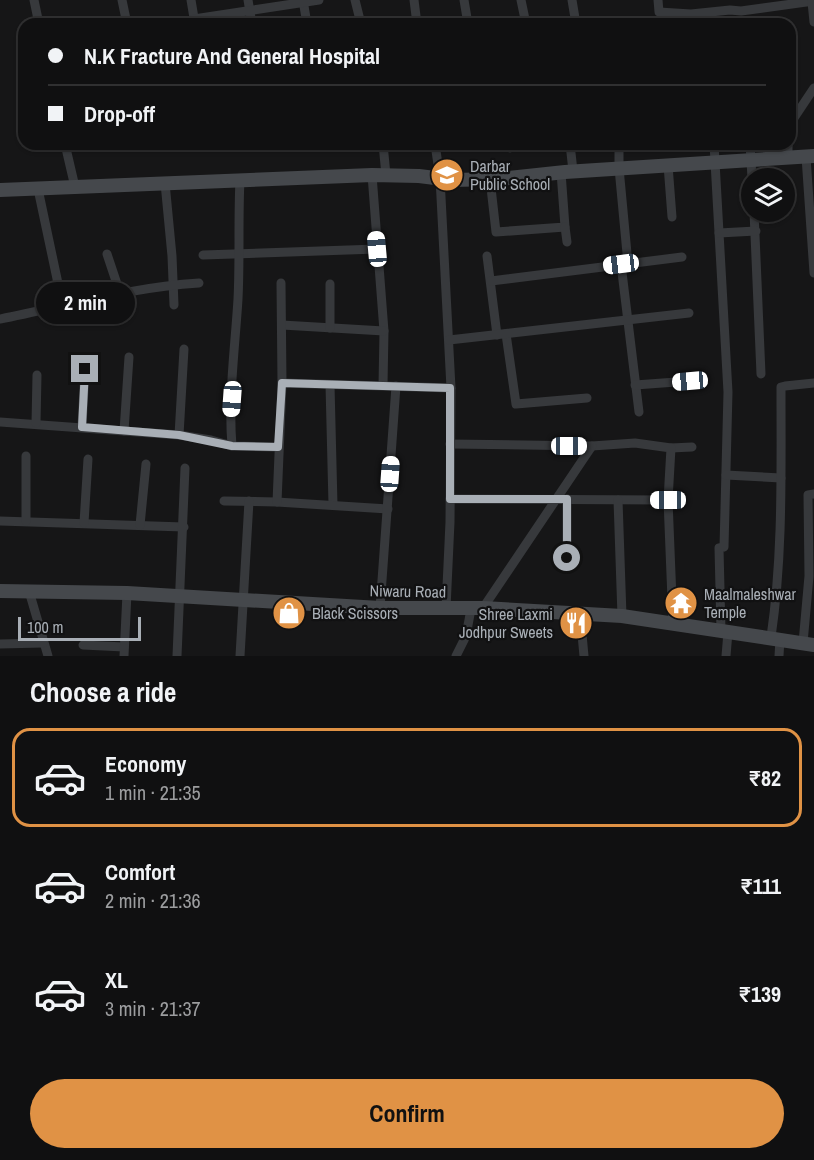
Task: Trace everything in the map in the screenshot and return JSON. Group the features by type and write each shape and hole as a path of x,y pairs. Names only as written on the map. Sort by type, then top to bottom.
{"street":[{"path":"34,0 38,18"},
{"path":"122,0 126,18"},
{"path":"191,0 194,18"},
{"path":"208,18 249,5 320,0"},
{"path":"355,0 360,18"},
{"path":"414,0 416,18"},
{"path":"464,0 467,18"},
{"path":"521,0 524,18"},
{"path":"572,0 575,18"},
{"path":"657,0 659,12 691,14 729,5 741,10 813,1 814,22"},
{"path":"303,1 306,18"},
{"path":"706,12 706,18"},
{"path":"796,115 814,88"},
{"path":"66,150 75,187"},
{"path":"384,150 386,175"},
{"path":"436,150 440,178 449,340 450,499 446,608"},
{"path":"567,242 569,150"},
{"path":"619,150 628,320 639,412"},
{"path":"714,150 728,392 724,547 719,548 726,656"},
{"path":"750,150 751,168"},
{"path":"0,190 372,175 490,179 751,160 788,151 810,157 814,273"},
{"path":"668,165 672,217"},
{"path":"372,175 384,331 382,386"},
{"path":"490,179 496,232 566,227"},
{"path":"232,446 230,423 239,287 240,180"},
{"path":"165,183 174,305"},
{"path":"38,189 63,307"},
{"path":"755,222 760,374"},
{"path":"719,233 756,231"},
{"path":"202,255 377,249"},
{"path":"107,254 120,293"},
{"path":"488,256 516,404 587,398"},
{"path":"491,281 682,257"},
{"path":"0,319 120,293 200,283"},
{"path":"277,502 282,383 281,283"},
{"path":"330,284 330,328"},
{"path":"449,340 689,313"},
{"path":"282,325 384,331"},
{"path":"179,435 184,349"},
{"path":"124,431 129,357"},
{"path":"82,427 85,369"},
{"path":"36,423 37,375"},
{"path":"635,386 690,381"},
{"path":"282,383 450,388"},
{"path":"779,656 775,638 782,387 814,383"},
{"path":"330,385 333,505"},
{"path":"380,608 396,386"},
{"path":"0,422 179,435 232,446 278,447"},
{"path":"450,444 592,446 635,443 671,448 692,447"},
{"path":"456,656 477,608 592,446"},
{"path":"671,448 668,500 673,624"},
{"path":"26,456 26,521"},
{"path":"84,523 88,459"},
{"path":"140,525 146,464"},
{"path":"177,656 185,468"},
{"path":"726,476 781,478"},
{"path":"809,644 808,495 814,494"},
{"path":"450,499 668,500"},
{"path":"567,499 567,558"},
{"path":"618,500 622,616"},
{"path":"224,501 388,509"},
{"path":"240,656 249,501"},
{"path":"0,521 184,526"},
{"name":"Niwaru Road","path":"0,591 127,593 380,608 477,608 580,613 622,616 809,644"},
{"path":"29,591 48,656"},
{"path":"83,645 124,652 127,593"},
{"path":"580,613 584,656"},
{"path":"0,644 43,642"}],"place":[{"name":"Darbar Public School","path":"447,175"},
{"name":"Maalmaleshwar Temple","path":"681,603"},
{"name":"Black Scissors","path":"289,613"},
{"name":"Shree Laxmi Jodhpur Sweets","path":"576,623"}],"route":[{"path":"85,369 82,427 179,435 232,446 278,447 282,383 450,388 450,499 567,499 567,558"}]}
